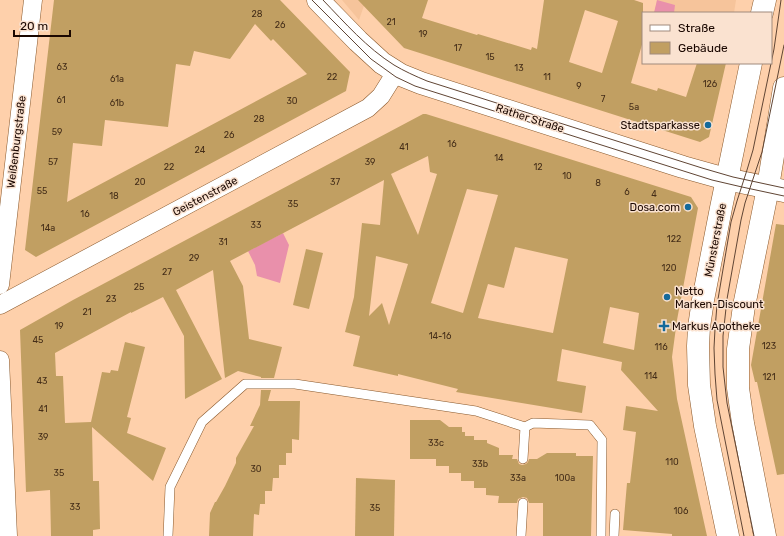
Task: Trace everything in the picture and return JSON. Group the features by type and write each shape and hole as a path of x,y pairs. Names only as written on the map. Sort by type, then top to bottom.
{"main road":[{"name":"Rather Straße","path":"318,0 358,42 382,63 396,72 507,111 683,167 726,179 776,190"},
{"path":"762,12 765,0"},
{"name":"Münsterstraße","path":"728,536 705,426 699,385 699,327 726,179 751,64"},
{"path":"766,536 743,423 737,371 738,349 744,306 776,190 784,88"}],"street":[{"name":"Weißenburgstraße","path":"0,285 32,0"},
{"name":"Geistenstraße","path":"0,305 368,108 381,96 396,72"},
{"path":"0,360 8,536"}],"lane":[{"path":"168,536 170,487 202,422 245,384 295,384 476,410 525,427 533,423 590,425 602,440 601,536"},
{"path":"523,459 525,427"},
{"path":"522,536 523,503"},
{"path":"614,536 615,514"}],"shaded area":[{"path":"342,0 366,0 359,20"},
{"path":"657,0 736,0 734,12 654,12"},
{"path":"657,0 675,5 674,12 654,12"},
{"path":"283,233 289,245 280,283 257,276 255,265 248,251"}],"building":[{"path":"54,0 280,0 350,72 346,91 36,257 25,250","holes":["255,24 271,41 273,39 307,74 67,202 73,143 102,146 105,120 168,127 176,64 190,66 194,51 230,59"]},
{"path":"358,0 428,0 422,18 531,50 532,47 537,49 544,0 634,0 643,3 642,44 631,83 657,91 658,88 686,97 697,64 726,64 709,137 700,142 404,48","holes":["585,10 618,21 602,73 569,62"]},
{"path":"423,114 691,197 698,208 677,320 672,357 677,399 707,536 672,536 672,534 623,530 627,483 630,483 636,432 623,430 626,406 658,411 621,370 622,362 562,349 557,381 586,386 582,413 456,392 458,389 398,374 398,376 353,366 360,336 345,332 354,297 362,223 380,225 384,180 230,261 243,286 249,339 282,347 274,378 261,378 238,371 225,378 213,270 176,290 222,379 185,399 184,336 163,297 131,312 55,353 56,376 63,376 65,423 91,422 102,372 110,373 111,370 118,371 125,342 145,347 127,417 131,418 127,433 166,448 153,481 92,427 93,481 99,481 100,529 93,530 93,536 51,536 50,490 26,492 20,330 73,300","holes":["428,156 430,172 437,174 418,235 391,174","467,189 498,195 463,313 431,303","515,247 568,259 553,333 478,318 488,284 504,288","376,256 408,264 389,325 382,303 369,316","610,307 639,313 634,350 603,343"]},
{"path":"776,224 784,225 784,474 777,475 757,382 755,382 751,365"},
{"path":"306,249 323,253 309,309 293,305"},
{"path":"261,390 271,390 268,401 300,401 299,440 292,439 292,453 286,453 286,465 279,465 279,478 273,478 272,491 265,491 265,504 260,504 259,515 254,514 253,536 209,536 210,513 236,463 236,458 254,426 250,426 260,405"},
{"path":"410,420 440,420 449,427 462,427 462,432 465,432 465,436 474,436 474,440 487,440 487,443 499,448 499,455 513,455 512,459 517,459 519,464 522,465 526,464 529,459 537,459 547,453 576,453 576,456 593,456 591,536 543,536 543,503 529,503 527,498 523,497 518,499 517,503 498,503 499,496 486,495 486,488 474,488 474,481 461,481 461,473 449,473 449,466 436,466 436,459 410,459"},
{"path":"356,478 395,480 394,536 355,536"}],"tram line":[{"path":"312,0 371,59 396,77 415,86 712,180 784,196"},
{"path":"323,0 375,51 398,67 427,81 702,168 733,177 784,188"},
{"path":"772,59 781,0"},
{"path":"754,536 727,403 723,367 723,336 727,299 741,220 762,152 784,45"},
{"path":"744,536 717,400 714,348 715,329 717,305 731,222 753,150 771,64"}],"place":[{"name":"Stadtsparkasse","path":"708,125"},
{"name":"Dosa.com","path":"688,207"},
{"name":"Netto Marken-Discount","path":"667,297"},
{"name":"Markus Apotheke","path":"664,326"}]}
